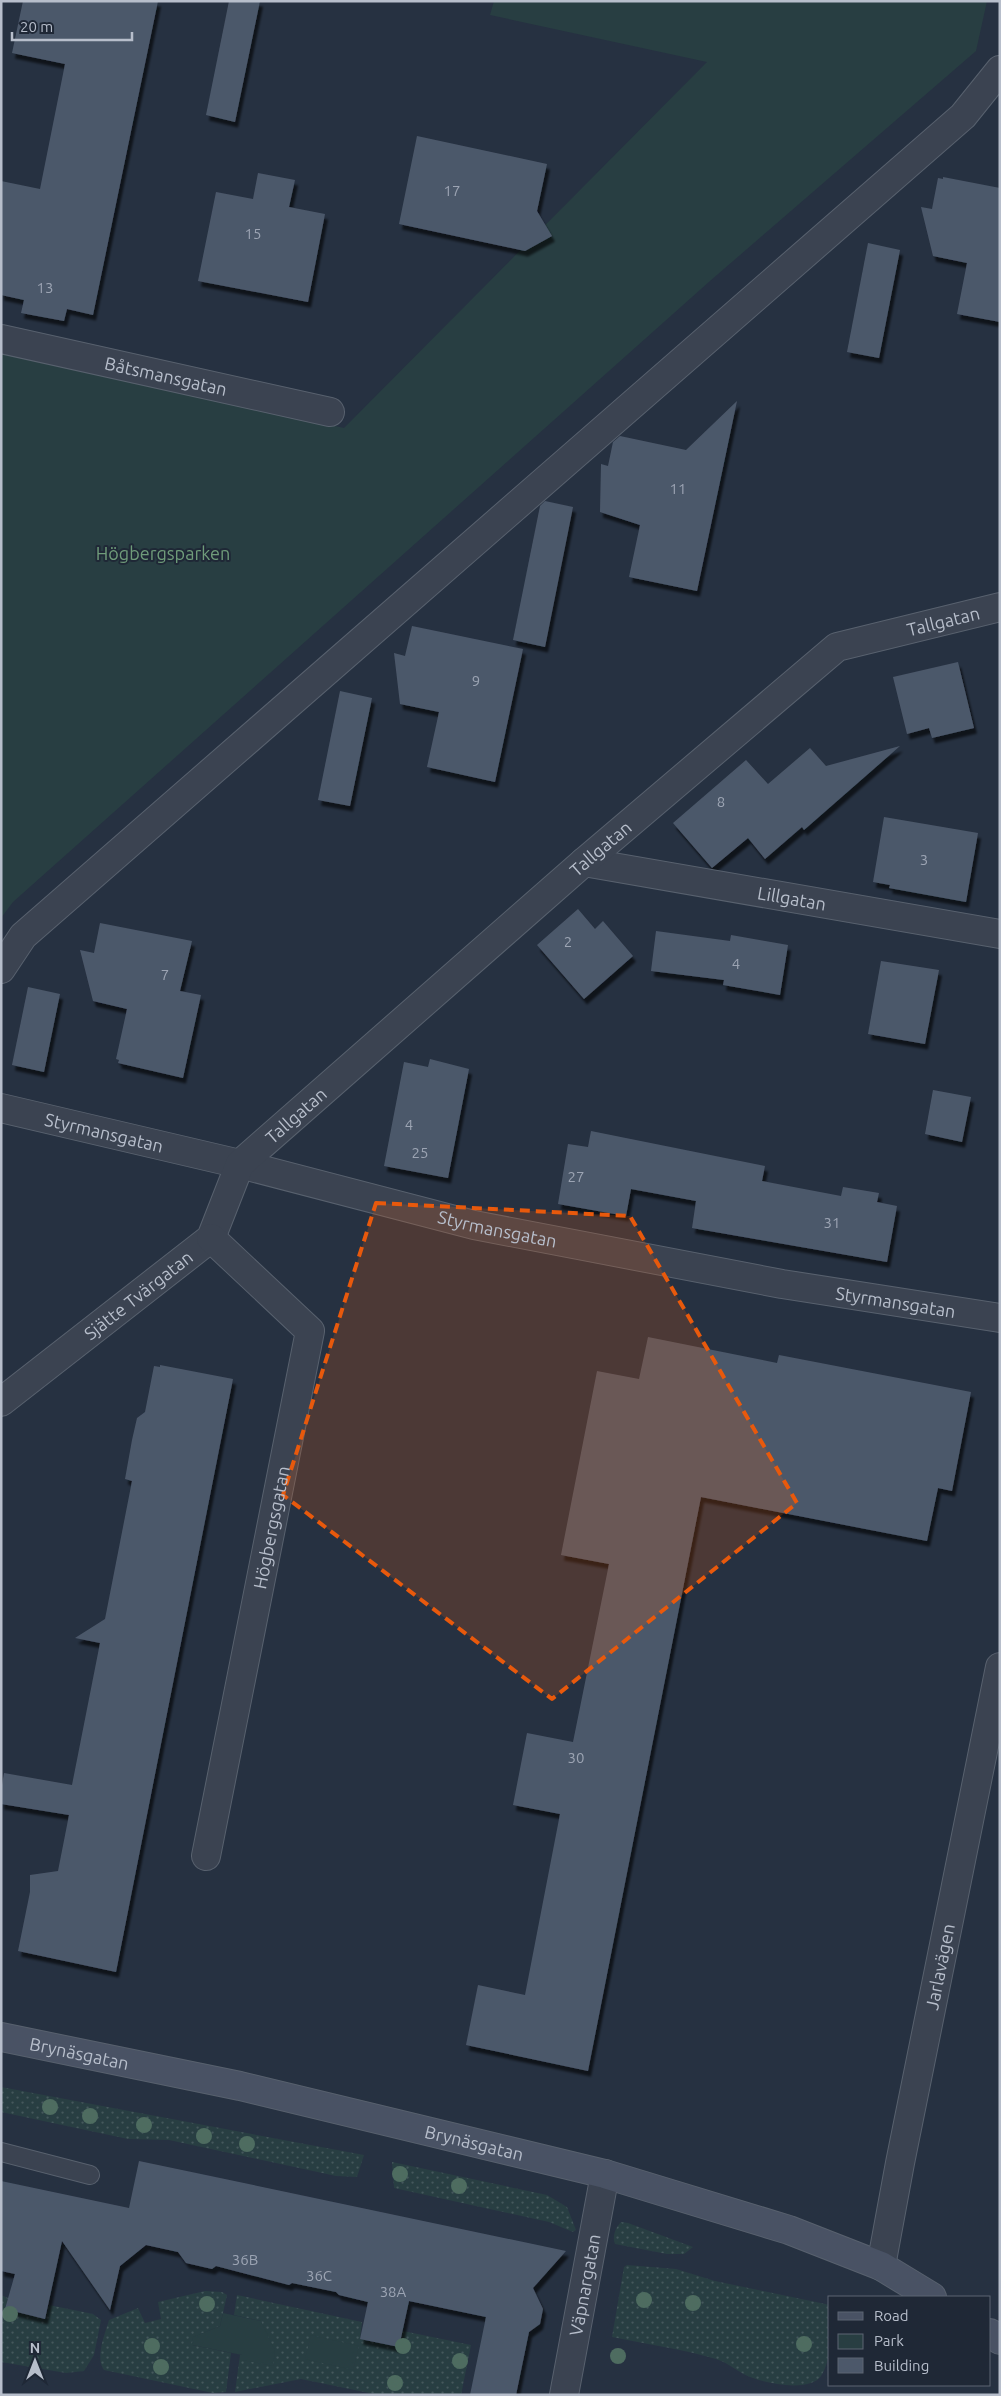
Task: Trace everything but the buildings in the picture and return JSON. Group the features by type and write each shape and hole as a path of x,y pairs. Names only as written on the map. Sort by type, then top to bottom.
{"street":[{"path":"1,968 23,936 962,116 1000,70"},
{"name":"Båtsmansgatan","path":"1,339 330,412"},
{"name":"Tallgatan","path":"240,1164 584,862 837,647 1000,607"},
{"name":"Lillgatan","path":"584,862 1000,934"},
{"name":"Styrmansgatan","path":"1,1108 240,1164 474,1225 782,1284 1000,1318"},
{"path":"211,1238 240,1164"},
{"name":"Sjätte Tvärgatan","path":"1,1402 211,1238"},
{"name":"Högbergsgatan","path":"206,1856 310,1331 211,1238"},
{"name":"Jarlavägen","path":"881,2266 1000,1667"},
{"name":"Brynäsgatan","path":"1,2037 240,2086 605,2174 789,2230 881,2266 930,2296"},
{"name":"Väpnargatan","path":"564,2395 605,2174"}],"lane":[{"path":"1,2152 90,2175"}],"highlighted area":[{"path":"376,1203 630,1216 797,1503 552,1699 283,1495"}],"green space":[{"name":"Högbergsparken","path":"494,1 987,1 976,51 710,281 13,902 1,918 1,351 344,428 707,62 490,15"},
{"path":"1,2087 364,2155 357,2177 336,2176 169,2140 128,2139 1,2112"},
{"path":"392,2162 547,2195 567,2207 576,2230 573,2232 549,2222 394,2188"},
{"path":"621,2222 693,2247 684,2254 667,2254 615,2244 615,2233"},
{"path":"627,2265 676,2269 715,2281 828,2305 828,2360 821,2376 816,2381 808,2384 779,2384 748,2376 725,2363 703,2355 612,2337 624,2267"},
{"path":"205,2291 222,2292 227,2295 220,2326 194,2337 192,2345 231,2353 226,2392 213,2393 104,2370 100,2359 103,2339 109,2320 138,2308 145,2323 161,2319 158,2302"},
{"path":"1,2295 8,2298 5,2309 45,2319 49,2305 93,2314 101,2320 94,2355 84,2371 66,2373 1,2362"},
{"path":"237,2295 362,2322 360,2339 399,2347 403,2331 471,2345 461,2395 379,2395 301,2379 235,2392 240,2355 243,2355 242,2360 261,2321 234,2315"},
{"path":"223,2313 261,2321 275,2351 273,2366 242,2360 242,2355 192,2345 193,2337 220,2326"},
{"path":"311,2335 359,2346 353,2370 305,2359"}]}
